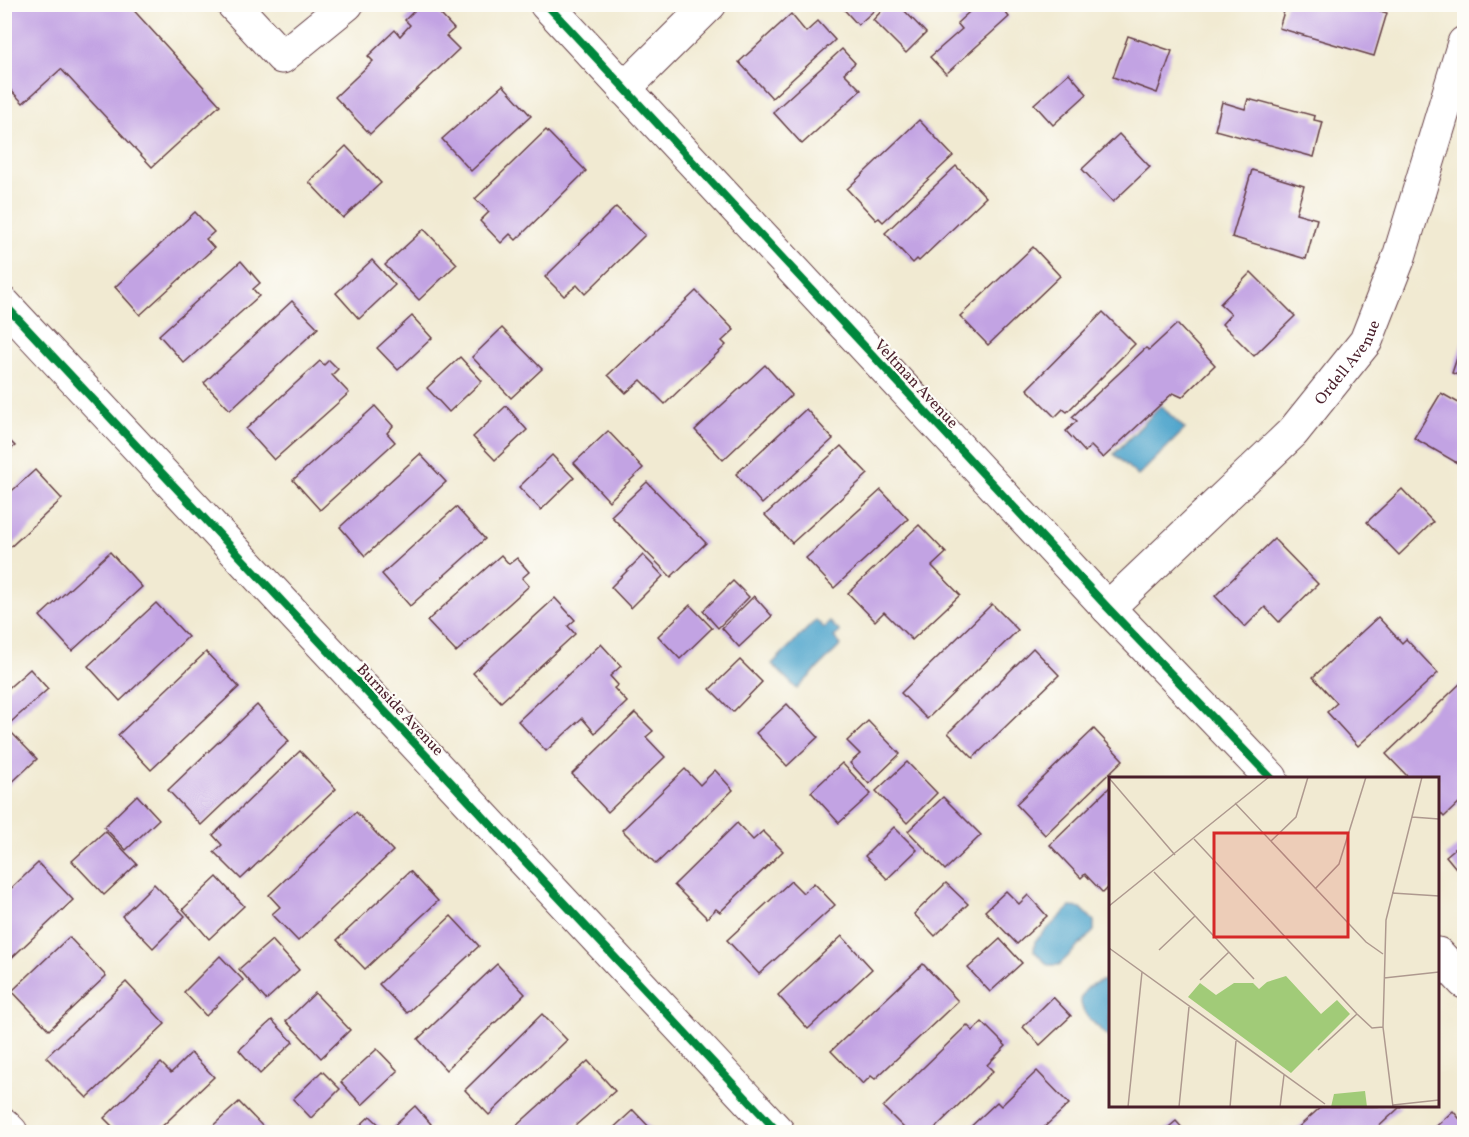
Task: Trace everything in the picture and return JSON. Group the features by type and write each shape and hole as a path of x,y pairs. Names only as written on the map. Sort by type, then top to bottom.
{"street":[{"path":"233,4 282,57 347,4"},
{"name":"Veltman Avenue","path":"546,4 1108,608 1270,777"},
{"path":"624,89 710,4"},
{"name":"Ordell Avenue","path":"1108,608 1293,432 1366,340 1399,257 1464,43"},
{"name":"Burnside Avenue","path":"4,304 778,1132"},
{"path":"1439,956 1464,982"},
{"path":"4,1125 11,1132"}],"water":[{"path":"1161,406 1185,429 1138,476 1114,454"},
{"path":"816,620 824,628 830,622 840,632 834,637 841,645 797,689 772,664"},
{"path":"1070,907 1081,908 1094,921 1094,931 1059,965 1048,965 1034,951 1035,941"},
{"path":"1099,982 1109,982 1109,1037 1094,1024 1082,1008 1084,992"}],"building":[{"path":"4,4 128,4 220,105 152,167 61,69 23,103 4,83"},
{"path":"421,4 431,4 454,29 446,36 459,49 370,134 335,97 373,61 368,56 395,30 400,36 410,25 405,20"},
{"path":"839,4 877,4 879,6 858,25"},
{"path":"888,4 898,4 926,33 906,53 873,20"},
{"path":"978,4 999,4 1009,17 946,74 930,57 962,29 957,23"},
{"path":"1286,5 1360,5 1387,13 1374,56 1279,28"},
{"path":"791,14 806,32 818,21 835,40 772,98 739,62"},
{"path":"1128,36 1172,51 1157,93 1113,77"},
{"path":"842,49 855,63 844,73 861,90 802,144 773,112"},
{"path":"1069,73 1087,94 1053,125 1034,104"},
{"path":"503,85 531,116 471,171 442,139"},
{"path":"1248,99 1315,116 1314,120 1323,122 1314,157 1215,130 1222,102 1245,109"},
{"path":"919,120 953,156 883,222 879,218 876,220 847,189"},
{"path":"546,130 586,171 516,240 510,234 501,243 480,221 489,212 475,199"},
{"path":"1119,134 1150,167 1113,202 1082,169"},
{"path":"346,146 381,183 343,218 309,182"},
{"path":"956,166 986,197 919,261 917,259 913,263 885,233"},
{"path":"1252,170 1304,186 1296,213 1317,219 1306,259 1232,237"},
{"path":"616,207 645,235 585,294 577,285 564,296 545,277"},
{"path":"195,212 214,232 206,239 214,248 140,315 115,287"},
{"path":"424,229 457,264 419,300 385,265"},
{"path":"1033,247 1060,276 988,345 960,316"},
{"path":"372,260 395,285 359,319 336,293"},
{"path":"241,261 260,283 253,289 259,296 184,363 159,335"},
{"path":"1251,272 1295,316 1254,356 1222,324 1231,314 1220,304"},
{"path":"696,291 734,330 722,341 726,345 665,404 641,380 626,393 608,375"},
{"path":"292,301 318,328 230,410 204,383"},
{"path":"1103,312 1135,344 1067,412 1063,409 1055,417 1027,389"},
{"path":"412,316 432,338 398,370 377,348"},
{"path":"1177,324 1215,365 1182,397 1173,393 1103,458 1091,446 1085,452 1066,431 1077,421 1072,417 1146,348 1149,350"},
{"path":"502,328 542,369 511,398 472,357"},
{"path":"1464,337 1464,377 1452,373"},
{"path":"460,357 482,381 449,412 427,388"},
{"path":"329,360 338,369 332,375 349,393 274,460 246,429 320,361 324,365"},
{"path":"765,365 792,395 723,460 695,430"},
{"path":"1441,393 1464,406 1464,467 1414,438"},
{"path":"375,406 393,426 387,433 395,442 320,510 293,480"},
{"path":"506,406 527,430 495,460 473,437"},
{"path":"806,409 833,439 762,504 736,474"},
{"path":"608,431 643,468 609,501 574,463"},
{"path":"4,435 15,446 4,454"},
{"path":"841,446 868,474 792,543 765,515"},
{"path":"420,454 446,482 365,556 340,527"},
{"path":"552,455 574,478 541,510 519,487"},
{"path":"35,470 62,499 4,553 4,498"},
{"path":"647,482 706,543 671,577 611,516"},
{"path":"1402,489 1433,522 1399,555 1367,522"},
{"path":"881,490 908,519 834,588 806,558"},
{"path":"456,507 485,539 410,606 382,574"},
{"path":"919,525 946,553 932,566 960,595 912,640 884,612 875,621 848,593"},
{"path":"1274,539 1318,584 1279,622 1265,607 1245,627 1215,596"},
{"path":"110,552 142,587 72,651 40,616"},
{"path":"501,555 509,564 517,558 529,572 522,578 529,586 456,652 427,621"},
{"path":"643,555 663,576 631,608 611,587"},
{"path":"733,581 749,597 718,628 703,611"},
{"path":"754,596 772,616 739,647 722,628"},
{"path":"555,598 575,620 568,626 575,634 501,702 473,673"},
{"path":"156,603 188,637 120,701 88,666"},
{"path":"992,604 1018,630 927,719 901,693"},
{"path":"690,605 712,628 680,659 658,636"},
{"path":"1378,617 1402,643 1406,639 1438,673 1358,746 1327,712 1337,703 1313,677"},
{"path":"601,644 621,666 610,676 618,685 614,688 627,702 595,733 582,718 546,751 518,721"},
{"path":"1033,648 1059,675 973,758 948,733"},
{"path":"206,652 239,687 151,770 118,735"},
{"path":"740,660 762,682 733,712 710,689"},
{"path":"30,669 48,689 11,722 4,714 4,692"},
{"path":"1464,680 1464,798 1444,817 1439,811 1439,777 1408,777 1386,754"},
{"path":"787,704 818,737 787,766 756,733"},
{"path":"257,705 289,741 201,825 168,790"},
{"path":"635,713 653,731 646,737 665,757 608,812 572,774"},
{"path":"868,721 900,754 869,784 850,763 860,754 847,741"},
{"path":"1094,729 1123,760 1045,835 1016,804"},
{"path":"9,730 37,759 8,786 4,782 4,735"},
{"path":"300,751 336,789 241,879 214,852 222,845 213,835"},
{"path":"907,762 937,793 907,823 876,791"},
{"path":"842,763 871,794 839,823 811,792"},
{"path":"685,769 700,785 715,770 733,790 656,864 622,830"},
{"path":"1109,788 1109,887 1103,893 1085,874 1081,878 1050,845"},
{"path":"137,795 159,819 126,850 104,827"},
{"path":"943,797 981,835 945,870 908,831"},
{"path":"356,812 393,851 298,941 272,914 280,907 269,895"},
{"path":"737,823 753,840 763,831 783,851 720,912 716,909 707,918 674,885"},
{"path":"894,827 917,850 887,879 865,856"},
{"path":"105,831 137,864 104,895 72,861"},
{"path":"1464,841 1464,878 1446,856"},
{"path":"38,863 73,900 4,965 4,895"},
{"path":"410,871 438,901 365,969 337,940"},
{"path":"217,877 244,906 209,939 183,909"},
{"path":"791,881 803,893 814,883 835,905 759,974 727,940"},
{"path":"946,883 968,904 935,936 914,914"},
{"path":"154,884 185,916 153,948 122,916"},
{"path":"1006,891 1019,904 1028,895 1047,916 1017,944 985,911"},
{"path":"451,916 479,946 407,1013 379,984"},
{"path":"842,936 872,969 808,1029 778,995"},
{"path":"69,937 106,976 49,1030 12,991"},
{"path":"1000,939 1022,963 990,992 968,968"},
{"path":"272,940 299,970 266,1000 239,969"},
{"path":"220,956 243,980 206,1016 184,992"},
{"path":"497,964 525,994 446,1070 418,1039"},
{"path":"923,964 958,1001 875,1079 871,1076 863,1084 831,1051"},
{"path":"126,982 165,1024 87,1098 46,1057"},
{"path":"315,993 350,1030 321,1058 286,1021"},
{"path":"1053,997 1071,1016 1040,1045 1023,1027"},
{"path":"542,1014 567,1040 489,1115 465,1090"},
{"path":"272,1020 293,1042 260,1074 239,1050"},
{"path":"982,1022 1006,1046 987,1065 993,1071 931,1132 922,1130 908,1132 883,1107 967,1025 973,1031"},
{"path":"377,1049 398,1071 362,1105 341,1082"},
{"path":"191,1053 214,1077 156,1132 118,1132 104,1118 161,1063 171,1073"},
{"path":"588,1061 615,1091 568,1132 520,1132 515,1127"},
{"path":"322,1071 340,1089 311,1118 293,1099"},
{"path":"1037,1071 1069,1104 1039,1132 965,1132 997,1102 1001,1106"},
{"path":"239,1102 268,1132 206,1132"},
{"path":"415,1106 431,1124 422,1132 388,1131"},
{"path":"1321,1107 1400,1107 1373,1132 1293,1132"},
{"path":"633,1110 654,1132 609,1132"},
{"path":"1453,1111 1464,1124 1464,1132 1430,1132"},
{"path":"370,1116 387,1132 353,1132"},
{"path":"1176,1121 1186,1132 1163,1132"}],"cycle path":[{"path":"546,4 1108,608 1270,777"},
{"path":"4,304 778,1132"}]}
